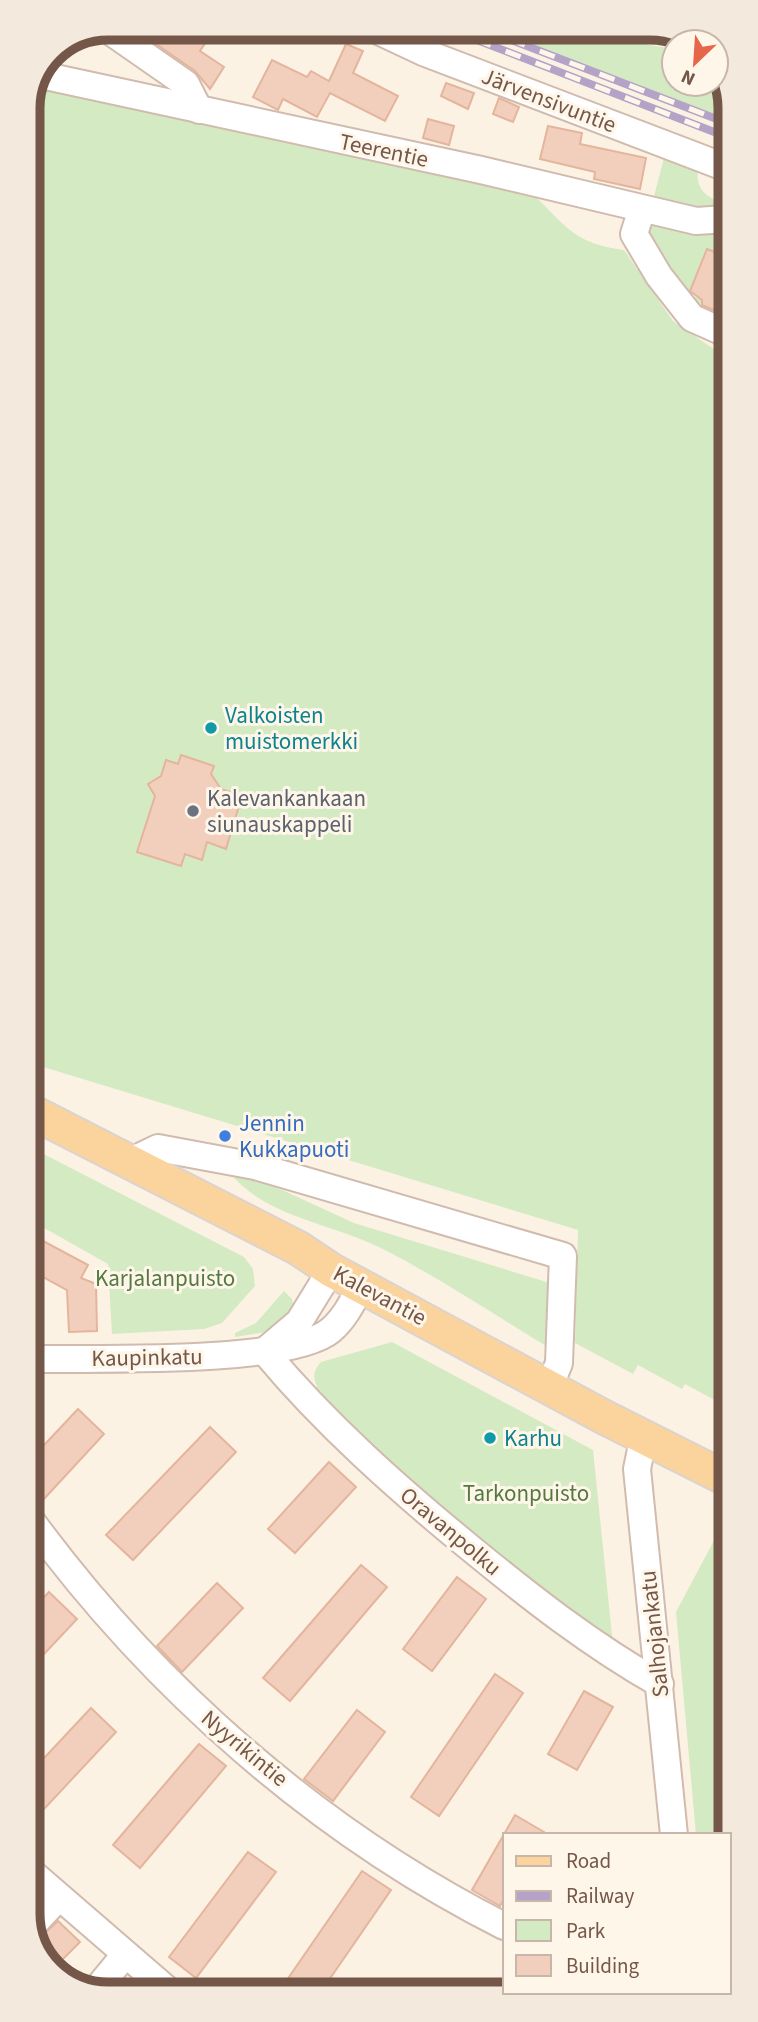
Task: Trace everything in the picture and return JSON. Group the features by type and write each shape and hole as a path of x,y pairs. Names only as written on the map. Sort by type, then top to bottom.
{"main road":[{"name":"Kalevantie","path":"40,1116 298,1248 331,1270 550,1385 602,1416 718,1474"}],"street":[{"path":"123,40 186,84 199,110"},
{"name":"Järvensivuntie","path":"398,40 435,57 718,165"},
{"name":"Teerentie","path":"48,77 481,170 696,221 718,220"},
{"path":"642,209 634,234 659,276 692,318 718,330"},
{"path":"129,1163 158,1148 255,1166 563,1256 559,1363 550,1385"},
{"path":"265,1352 299,1322 331,1270"},
{"name":"Kaupinkatu","path":"40,1359 265,1352 314,1340 331,1330 361,1286"},
{"name":"Oravanpolku","path":"265,1352 321,1414 425,1511 540,1604 620,1661 660,1684"},
{"name":"Salhojankatu","path":"644,1435 637,1469 674,1833"},
{"name":"Nyyrikintie","path":"40,1531 138,1650 226,1734 283,1781 367,1843 470,1909 503,1926"},
{"path":"40,1880 157,1982"},
{"path":"40,1917 59,1897"},
{"path":"103,1982 124,1956"}],"green space":[{"path":"515,40 638,40 660,47 660,95"},
{"path":"43,90 536,197 574,233 595,244 624,250 673,321 718,352 718,1402 685,1384 682,1389 638,1365 633,1374 575,1343 578,1230 40,1066 40,104"},
{"path":"667,98 717,98 718,118"},
{"path":"665,154 698,168 700,187 718,202 718,208 713,211 653,200"},
{"path":"650,222 703,234 718,232 718,254 707,250 689,294 702,300 700,305 716,312 712,324 642,238"},
{"name":"Karjalanpuisto","path":"40,1152 244,1257 253,1269 255,1286 222,1323 204,1329 112,1334 108,1264 40,1226"},
{"path":"232,1167 354,1223 553,1284 554,1351 385,1250 262,1200 229,1172"},
{"path":"284,1291 292,1299 295,1313 272,1331 235,1337 235,1333 256,1323"},
{"name":"Tarkonpuisto","path":"392,1342 593,1450 613,1645 425,1502 314,1393 317,1386 314,1373 321,1362"},
{"path":"718,1533 718,1833 696,1833 676,1612"}],"building":[{"path":"150,40 203,40 206,42 200,51 224,67 210,89 195,71"},
{"path":"346,44 363,51 353,73 398,96 385,121 330,93 317,117 283,99 278,110 253,97 272,60 307,77 311,71 329,81"},
{"path":"446,83 474,93 468,109 441,96"},
{"path":"499,98 519,107 513,122 493,114"},
{"path":"428,119 454,126 449,145 423,138"},
{"path":"548,126 582,133 580,144 646,158 640,189 594,179 595,172 540,159"},
{"path":"707,249 718,253 718,312 702,305 702,300 690,291"},
{"name":"Kalevankankaan siunauskappeli","path":"181,755 214,766 211,774 221,789 242,796 226,849 207,842 202,860 185,854 181,866 137,852 155,796 148,784 161,776 166,760 178,764"},
{"path":"40,1239 88,1265 81,1278 96,1284 97,1331 69,1332 67,1290 40,1275"},
{"path":"78,1409 104,1434 43,1500 40,1497 40,1449"},
{"path":"210,1427 236,1452 133,1560 106,1535"},
{"path":"329,1462 356,1487 295,1553 268,1529"},
{"path":"361,1565 387,1587 290,1701 263,1678"},
{"path":"457,1577 486,1599 432,1671 403,1649"},
{"path":"217,1583 243,1608 182,1672 157,1646"},
{"path":"49,1592 77,1619 40,1658 40,1601"},
{"path":"495,1674 523,1693 439,1816 411,1797"},
{"path":"584,1691 613,1707 577,1770 548,1754"},
{"path":"91,1708 116,1732 40,1813 40,1762"},
{"path":"357,1710 385,1732 333,1801 304,1779"},
{"path":"199,1744 226,1766 140,1868 113,1845"},
{"path":"515,1815 546,1833 505,1833"},
{"path":"503,1836 503,1901 500,1906 472,1890"},
{"path":"248,1852 276,1872 196,1978 169,1957"},
{"path":"362,1871 391,1890 328,1982 287,1980"},
{"path":"58,1921 80,1942 60,1962 47,1944 44,1934"}],"railway":[{"path":"477,40 718,134"},
{"path":"511,40 718,120"}],"place":[{"name":"Valkoisten muistomerkki","path":"211,728"},
{"name":"Kalevankankaan siunauskappeli","path":"193,811"},
{"name":"Jennin Kukkapuoti","path":"225,1136"},
{"name":"Karhu","path":"490,1438"}]}
